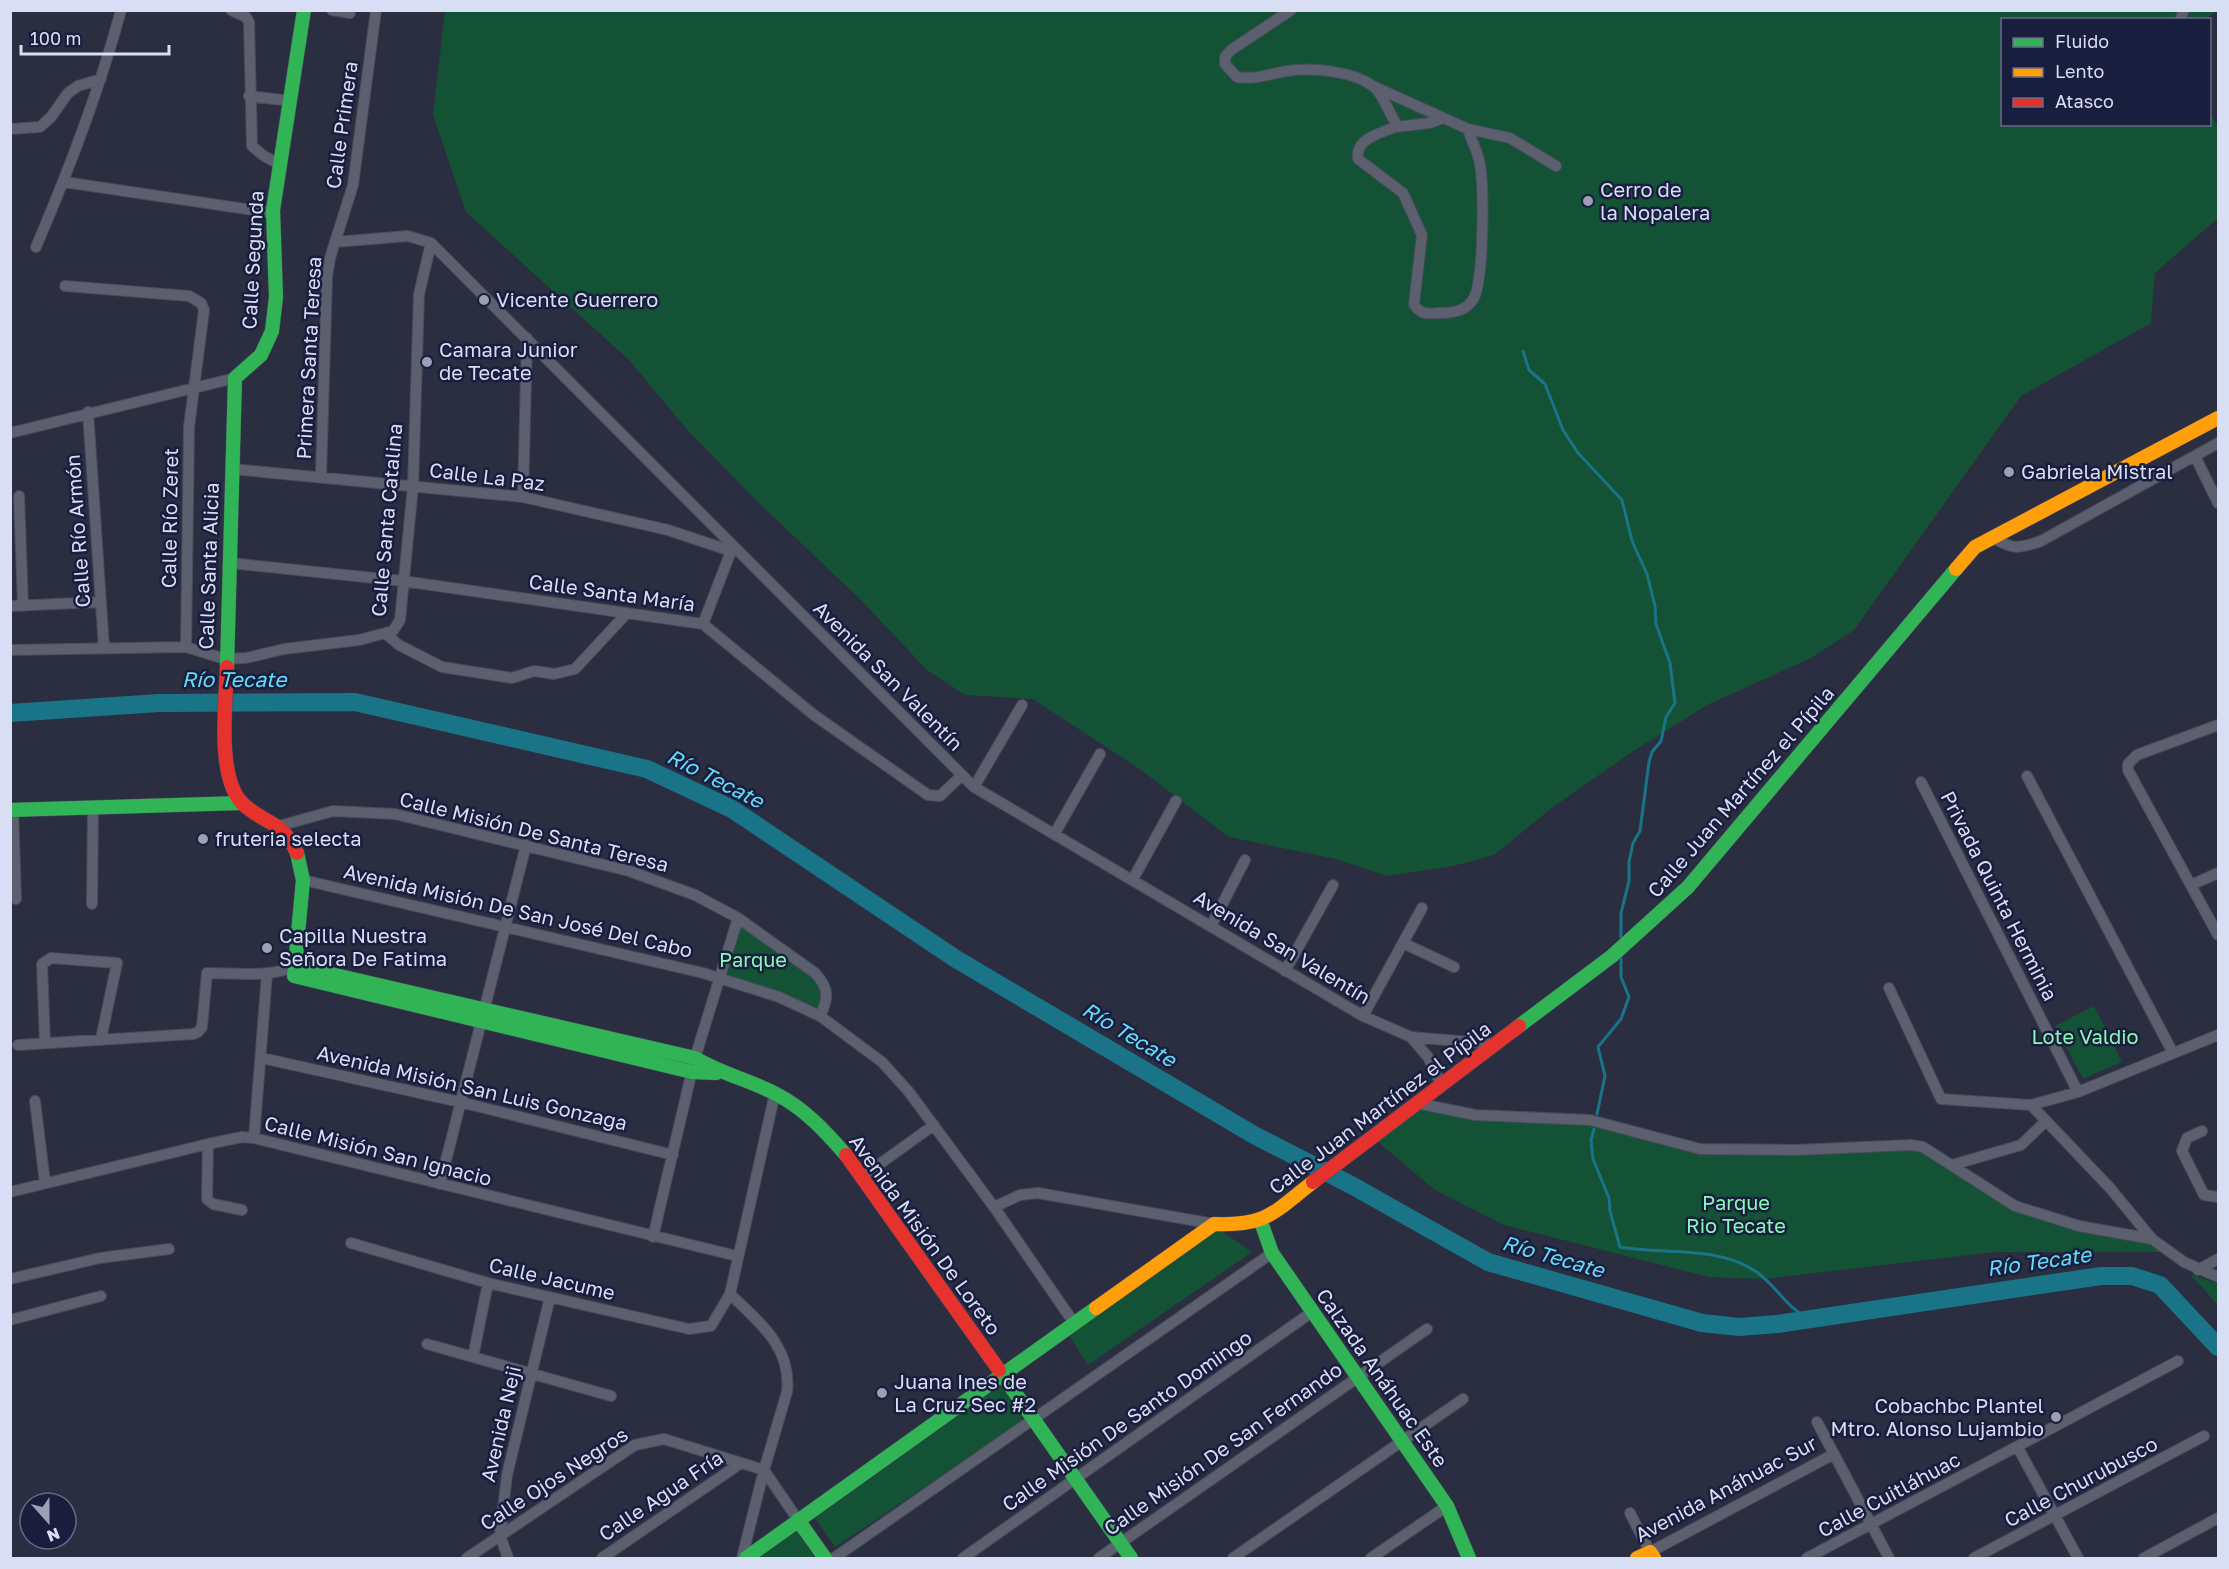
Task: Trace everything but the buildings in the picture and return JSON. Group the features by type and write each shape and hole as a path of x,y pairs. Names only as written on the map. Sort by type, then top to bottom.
{"main road":[{"name":"Calle Segunda","path":"235,378 254,362 266,346 272,328 276,261 273,213 304,10"},
{"name":"Calle Santa Alicia","path":"235,378 231,563 225,659 224,756 228,774 242,803"},
{"name":"Calle Juan Martínez el Pípila","path":"1261,1222 1416,1102 1585,978 1661,915 1726,843 1959,564 1976,547 2218,418"},
{"path":"12,810 242,803 279,826 296,849 303,880 291,971 693,1065"},
{"name":"Avenida Misión De Loreto","path":"693,1065 775,1093 808,1116 838,1146 863,1176 1131,1558"},
{"path":"746,1558 1214,1224 1261,1222"},
{"name":"Calzada Anáhuac Este","path":"1261,1222 1272,1253 1447,1506 1469,1558"},
{"path":"798,1520 825,1558"}],"street":[{"path":"36,247 64,182 101,79 121,10"},
{"path":"231,10 246,17 249,22 252,146 279,164"},
{"path":"332,10 350,13"},
{"name":"Calle Primera","path":"335,242 353,185 376,10"},
{"path":"1291,10 1231,50 1225,57 1231,72 1237,77 1252,78 1296,70 1338,74 1374,87 1468,129 1510,138 1556,166"},
{"path":"10,129 40,127 51,117 68,93 78,86 101,79"},
{"path":"1374,87 1395,127"},
{"path":"249,96 291,101"},
{"path":"1443,118 1430,123 1395,127 1362,142 1359,147 1359,159 1407,198 1423,238 1414,304 1417,309 1428,314 1459,312 1473,298 1478,285 1481,235 1480,163 1468,129"},
{"path":"64,182 273,213"},
{"path":"335,242 408,236 431,243"},
{"name":"Primera Santa Teresa","path":"321,476 327,277 335,242"},
{"name":"Avenida San Valentín","path":"431,243 527,338 732,549 974,787 1362,1016 1411,1037 1494,1044"},
{"name":"Calle Santa Catalina","path":"225,659 246,658 284,649 359,640 387,634 393,631 400,620 413,486 419,294 431,243"},
{"name":"Calle Río Zeret","path":"65,286 189,296 201,303 205,316 189,427 186,647"},
{"path":"523,497 527,338"},
{"name":"Calle Segunda","path":"10,433 88,412 235,378"},
{"name":"Calle Río Armón","path":"88,412 104,648"},
{"path":"1992,537 2009,548 2022,548 2041,541 2218,443"},
{"path":"2195,456 2218,503"},
{"name":"Calle La Paz","path":"232,469 523,497 668,530 732,549"},
{"path":"19,496 15,531 23,606"},
{"path":"703,624 732,549"},
{"name":"Calle Santa María","path":"231,563 403,581 703,624 814,715 928,795 940,796 961,776"},
{"path":"10,606 101,602"},
{"path":"387,634 399,645 442,666 512,678 534,671 564,673 575,669 627,613"},
{"path":"10,650 186,647 225,659"},
{"path":"974,787 1022,705"},
{"path":"2218,725 2137,755 2128,764 2130,777 2218,935"},
{"path":"1055,833 1100,754"},
{"path":"2026,776 2173,1053"},
{"name":"Privada Quinta Herminia","path":"1921,782 2078,1092"},
{"path":"1133,879 1176,801"},
{"path":"92,904 93,807"},
{"path":"12,810 16,899"},
{"name":"Calle Misión De Santa Teresa","path":"279,826 333,812 371,811 395,814 526,845 662,882 695,895 738,918 824,982 828,993 827,1003 820,1016"},
{"path":"440,1184 526,845"},
{"path":"1211,926 1245,860"},
{"path":"2191,885 2218,873"},
{"name":"Avenida Misión De San José Del Cabo","path":"303,880 718,978 778,997 820,1016 882,1062 934,1125 1074,1323"},
{"path":"1285,970 1333,885"},
{"path":"1362,1016 1422,908"},
{"path":"653,1237 693,1065 738,918"},
{"path":"1403,943 1454,966"},
{"path":"45,1044 42,964 51,958 115,961 118,965 101,1040"},
{"path":"18,1045 198,1032 202,1028 207,973 267,974 291,971"},
{"path":"254,1138 267,974"},
{"path":"1889,988 1941,1099 2031,1105 2078,1092 2218,1035"},
{"path":"1411,1037 1428,1057 1441,1084"},
{"name":"Avenida Misión San Luis Gonzaga","path":"262,1058 460,1102 673,1155"},
{"path":"742,1558 787,1392 788,1371 782,1352 767,1330 730,1294 775,1093"},
{"path":"35,1101 45,1183"},
{"path":"1416,1102 1475,1115 1590,1120 1700,1149 1796,1150 1911,1145 1923,1147 2015,1206 2079,1226 2151,1239"},
{"path":"2031,1105 2110,1188 2151,1239 2198,1270 2218,1277"},
{"path":"1952,1165 2021,1145 2046,1121"},
{"path":"863,1176 934,1125"},
{"path":"2202,1131 2187,1138 2182,1150 2204,1195 2218,1197"},
{"name":"Calle Misión San Ignacio","path":"10,1192 208,1144 242,1137 254,1138 737,1256"},
{"path":"208,1144 207,1199 213,1204 242,1210"},
{"path":"994,1207 1020,1195 1038,1193 1214,1224"},
{"name":"Calle Jacume","path":"351,1243 488,1283 688,1329 711,1326 730,1294"},
{"path":"10,1279 100,1258 169,1249"},
{"path":"834,1558 1272,1253"},
{"path":"2198,1270 2218,1259"},
{"path":"473,1357 488,1283"},
{"path":"10,1320 101,1296"},
{"name":"Avenida Neji","path":"508,1558 500,1535 507,1475 550,1297"},
{"name":"Calle Misión De Santo Domingo","path":"963,1558 1312,1312"},
{"name":"Calle Misión De San Fernando","path":"1099,1558 1427,1329"},
{"path":"427,1344 611,1396"},
{"name":"Calle Cuitláhuac","path":"1807,1558 2018,1448 2178,1360"},
{"path":"1233,1558 1463,1399"},
{"path":"1817,1422 1889,1558"},
{"name":"Calle Churubusco","path":"1974,1558 2204,1436"},
{"name":"Calle Ojos Negros","path":"467,1558 635,1445 664,1439 741,1463"},
{"path":"2018,1448 2078,1558"},
{"name":"Avenida Anáhuac Sur","path":"1647,1556 1834,1454"},
{"path":"741,1463 764,1470 798,1520"},
{"name":"Calle Agua Fría","path":"602,1558 741,1463"},
{"path":"1371,1558 1447,1506"},
{"path":"1630,1513 1647,1556"},
{"path":"2144,1558 2218,1518"}],"green space":[{"path":"445,11 2217,11 2207,18 2001,18 2001,126 2211,126 2211,114 2218,128 2218,218 2155,273 2151,323 2021,396 1854,630 1811,658 1707,705 1632,752 1553,807 1494,855 1453,866 1387,876 1336,859 1229,837 1141,770 1033,699 965,695 927,670 860,599 763,507 690,433 629,360 466,212 433,115"},
{"name":"Parque","path":"735,917 812,963 833,990 816,1013 719,977"},
{"name":"Lote Valdio","path":"2094,1006 2122,1062 2083,1079 2055,1026"},
{"name":"Parque Rio Tecate","path":"1422,1098 1473,1112 1571,1114 1721,1150 1927,1150 1994,1197 2133,1236 2167,1252 1995,1252 1764,1279 1709,1277 1504,1225 1435,1190 1372,1137"},
{"path":"1217,1228 1252,1252 1088,1365 1068,1334"},
{"path":"2190,1274 2218,1284 2218,1305"},
{"path":"1002,1384 1024,1421 835,1547 815,1518"},
{"path":"803,1524 816,1558 756,1558"}],"waterway":[{"path":"1523,351 1529,370 1545,384 1563,430 1578,453 1622,500 1632,541 1647,574 1655,606 1656,624 1670,663 1675,703 1666,717 1661,741 1652,752 1649,762 1640,831 1633,843 1629,862 1629,881 1621,913 1621,937"},
{"name":"Río Tecate","path":"10,713 159,703 355,702 647,769 732,809 956,959 1254,1135 1353,1186 1488,1262 1702,1323 1739,1327 1777,1324 2101,1276 2132,1276 2160,1285 2218,1347"},
{"path":"1597,1114 1605,1076 1598,1047 1621,1019 1629,997 1621,977 1621,959"},
{"path":"1594,1129 1591,1140 1593,1159 1609,1198 1610,1211 1620,1247 1709,1255 1743,1264 1758,1273 1794,1309 1809,1319"}],"traffic: fast":[{"path":"227,667 235,378 261,355 272,331 276,297 273,210 304,10"},
{"path":"1519,1026 1612,956 1688,887 1956,569"},
{"path":"10,810 242,803"},
{"path":"297,853 303,880 294,976 692,1072 716,1073"},
{"path":"296,966 695,1058 766,1089 796,1106 814,1121 846,1155"},
{"path":"1261,1222 1272,1253 1447,1506 1469,1558"},
{"path":"746,1558 1096,1308"},
{"path":"999,1370 1131,1558"},
{"path":"798,1520 825,1558"}],"traffic: slow":[{"path":"1956,569 1975,547 2218,418"},
{"path":"1096,1308 1214,1224 1246,1223 1258,1220 1278,1209 1313,1182"},
{"path":"1637,1558 1650,1552 1654,1558"}],"traffic: jam":[{"path":"227,667 225,739 229,777 243,804 285,834 297,853"},
{"path":"1313,1182 1519,1026"},
{"path":"846,1155 999,1370"}],"place":[{"name":"Cerro de la Nopalera","path":"1588,201"},
{"name":"Vicente Guerrero","path":"484,300"},
{"name":"Camara Junior de Tecate","path":"427,362"},
{"name":"Gabriela Mistral","path":"2009,472"},
{"name":"fruteria selecta","path":"203,839"},
{"name":"Capilla Nuestra Señora De Fatima","path":"267,948"},
{"name":"Juana Ines de La Cruz Sec #2","path":"882,1393"},
{"name":"Cobachbc Plantel Mtro. Alonso Lujambio","path":"2056,1417"}]}
